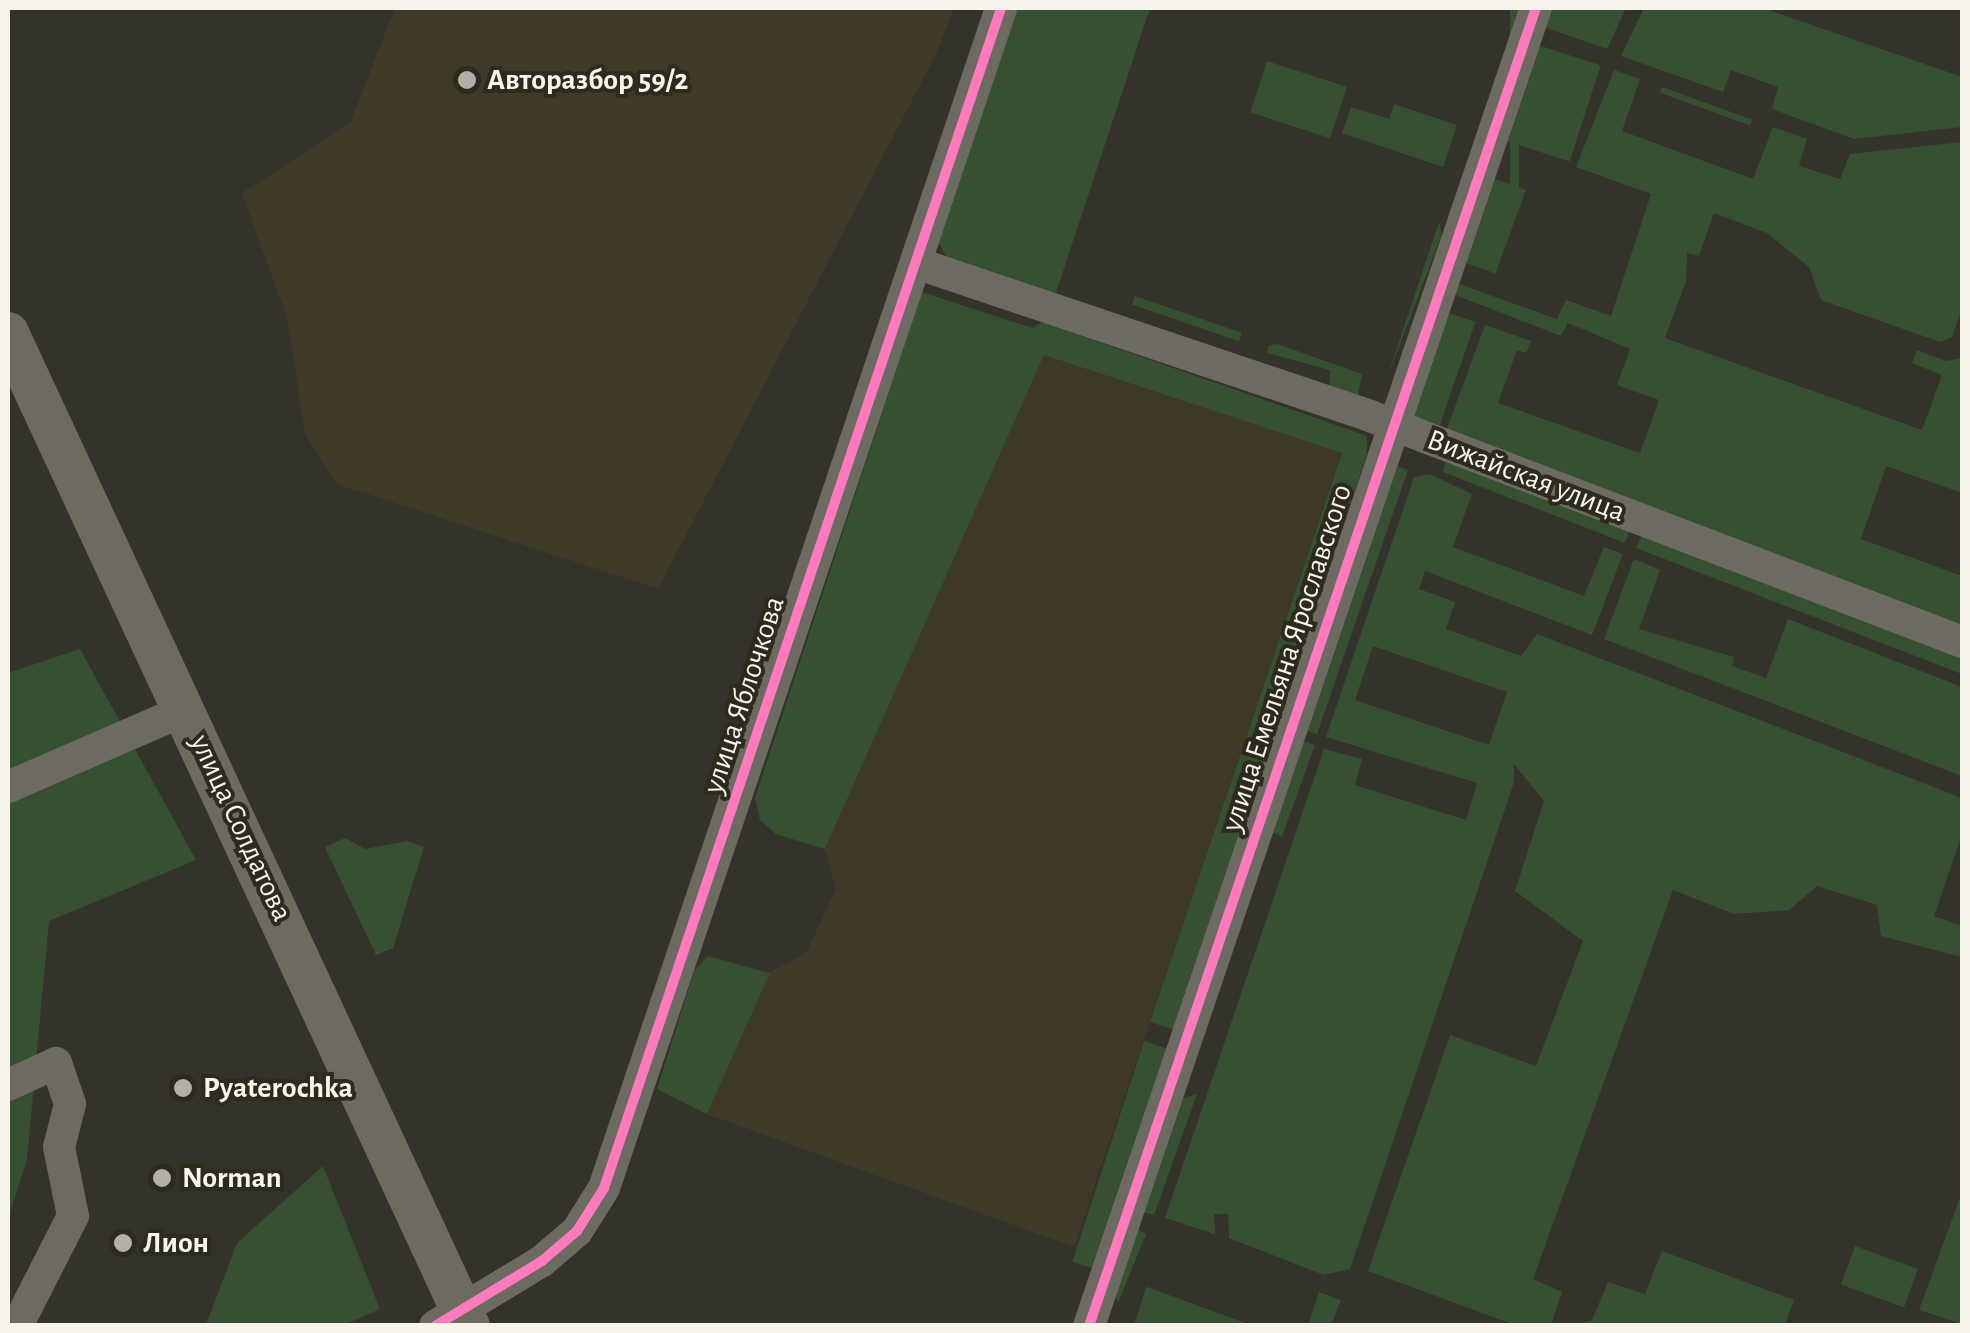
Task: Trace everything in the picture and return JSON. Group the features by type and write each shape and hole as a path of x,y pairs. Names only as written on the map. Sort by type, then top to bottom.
{"main road":[{"name":"улица Солдатова","path":"8,333 187,709 457,1321"}],"street":[{"name":"улица Яблочкова","path":"457,1321 577,1231 604,1188 1001,8"},
{"name":"улица Емельяна Ярославского","path":"1089,1326 1536,8"},
{"name":"Вижайская улица","path":"916,263 1392,425 1962,642"},
{"path":"8,787 187,709"},
{"path":"8,1085 56,1063 70,1104 59,1146 72,1216 17,1326"}],"shaded area":[{"path":"395,8 954,8 935,56 658,589 337,484 305,434 287,318 242,193 350,123"},
{"path":"1044,355 1342,452 1074,1247 707,1114 770,972 806,953 836,889 825,849"}],"green space":[{"path":"1013,8 1150,8 1054,299 949,262 937,239"},
{"path":"1510,8 1519,8 1519,197 1510,197"},
{"path":"1551,8 1626,8 1607,49 1544,27"},
{"path":"1644,8 1763,8 1962,77 1962,127 1854,139 1772,109 1778,87 1731,70 1723,92 1621,56"},
{"path":"1538,45 1601,65 1570,161 1507,141"},
{"path":"1267,61 1347,87 1330,138 1250,112"},
{"path":"1614,70 1640,79 1622,131 1753,179 1773,127 1807,139 1799,166 1840,179 1850,154 1962,142 1962,309 1952,337 1940,342 1821,300 1809,267 1767,233 1714,213 1699,256 1687,253 1686,281 1665,338 1922,430 1942,375 1912,363 1917,350 1946,361 1962,358 1962,493 1886,466 1861,539 1962,576 1962,628 1445,434 1485,325 1531,341 1526,353 1517,350 1498,403 1640,453 1659,400 1617,385 1630,349 1568,323 1561,336 1453,294 1456,283 1557,319 1566,300 1611,316 1651,194 1576,167"},
{"path":"1662,87 1752,120 1750,125 1660,93"},
{"path":"1394,104 1457,125 1443,167 1342,133 1351,107 1389,119"},
{"path":"1493,178 1526,190 1495,274 1463,262"},
{"path":"1439,222 1442,234 1386,381"},
{"path":"922,292 1032,328 1042,322 1367,436 1367,454 1175,1030 1150,1022 1342,453 1044,355 825,849 776,834 760,820 755,798"},
{"path":"1135,296 1242,333 1239,341 1132,305"},
{"path":"1446,312 1475,322 1440,425 1411,415"},
{"path":"1277,344 1362,374 1357,401 1330,392 1330,370 1267,353 1269,345"},
{"path":"1446,460 1630,529 1625,543 1443,472"},
{"path":"1394,465 1408,470 1317,734 1305,730"},
{"path":"1430,474 1472,494 1453,547 1584,596 1604,547 1623,554 1592,635 1425,571 1419,589 1455,602 1446,629 1521,656 1537,634 1962,798 1962,834 1934,916 1959,925 1962,917 1962,957 1881,936 1877,905 1817,886 1789,910 1734,914 1673,890 1533,1279 1562,1292 1551,1325 1515,1325 1368,1271 1450,1035 1536,1066 1583,941 1515,891 1544,801 1514,764 1514,782 1350,1269 1324,1275 1229,1238 1228,1214 1214,1214 1215,1234 1165,1218 1324,749 1362,759 1355,785 1466,820 1477,783 1326,737 1414,477","holes":["1373,646 1507,692 1489,745 1355,700"]},
{"path":"1642,535 1962,655 1962,674 1636,548"},
{"path":"1634,559 1660,570 1639,629 1734,657 1732,666 1766,678 1788,619 1962,687 1962,776 1604,639"},
{"path":"80,649 196,860 49,921 27,1160 8,1218 8,673"},
{"path":"1301,740 1315,745 1282,836 1268,831"},
{"path":"345,838 365,849 407,841 424,847 393,948 376,955 325,847"},
{"path":"707,956 770,973 707,1114 657,1089 694,972"},
{"path":"1144,1041 1169,1049 1097,1270 1072,1262"},
{"path":"1197,1094 1154,1215 1142,1212 1181,1099"},
{"path":"323,1166 380,1309 344,1325 206,1325 237,1243"},
{"path":"1962,1192 1962,1324 1919,1310"},
{"path":"1136,1228 1146,1234 1118,1303 1115,1293"},
{"path":"1855,1246 1918,1269 1904,1307 1841,1285"},
{"path":"1662,1251 1794,1300 1785,1325 1577,1325 1592,1320 1608,1282 1645,1294"},
{"path":"1147,1287 1251,1325 1134,1325"},
{"path":"1319,1292 1341,1300 1331,1325 1308,1325"}],"cycle path":[{"path":"435,1326 542,1261 577,1231 604,1188 1001,8"},
{"path":"1089,1326 1536,8"}],"place":[{"name":"Авторазбор 59/2","path":"467,80"},
{"name":"Pyaterochka","path":"183,1088"},
{"name":"Norman","path":"162,1178"},
{"name":"Лион","path":"123,1243"}]}
